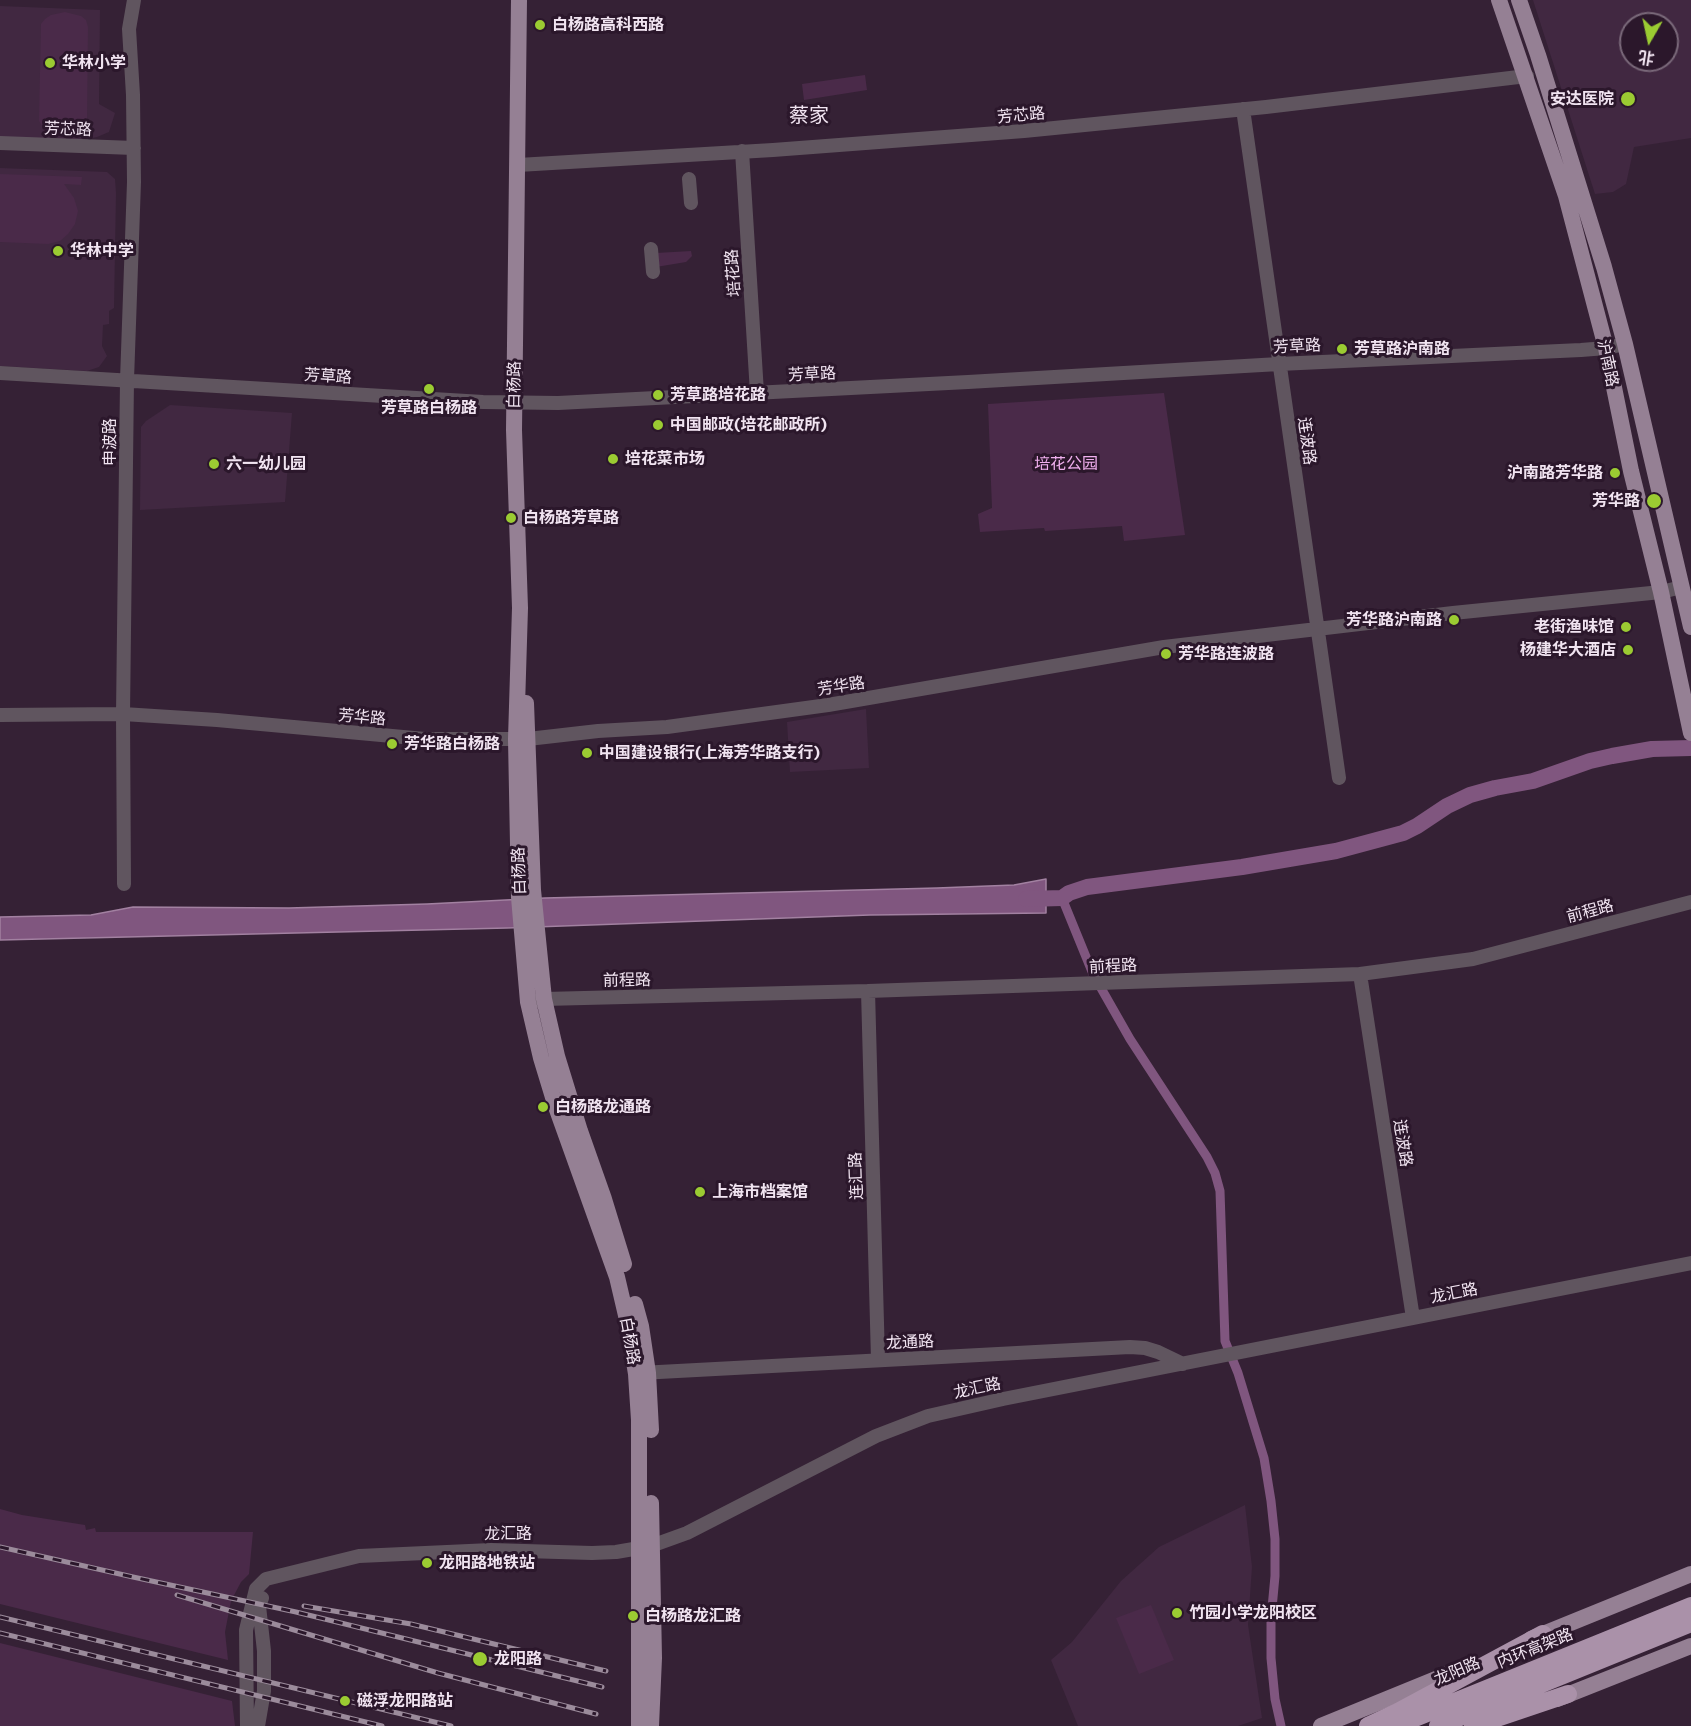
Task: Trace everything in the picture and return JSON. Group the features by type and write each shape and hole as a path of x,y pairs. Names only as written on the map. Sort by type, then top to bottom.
{"highway":[{"name":"内环高架路","path":"1438,1726 1691,1606"},
{"name":"内环高架路","path":"1395,1726 1586,1657 1691,1623"},
{"path":"1368,1726 1543,1634"},
{"path":"1473,1726 1568,1694"}],"main road":[{"name":"白杨路","path":"519,0 523,164"},
{"name":"白杨路","path":"530,0 523,164 520,403 526,697 522,739 530,943 541,1058 616,1276 642,1373 639,1420 645,1547 654,1658 651,1726"},
{"name":"沪南路","path":"1499,0 1527,76 1566,196 1606,348 1631,471 1661,592 1691,733"},
{"name":"沪南路","path":"1519,0 1604,267 1625,344 1691,627"},
{"name":"白杨路","path":"639,1726 645,1547"},
{"name":"龙阳路","path":"1322,1726 1691,1574"},
{"path":"1499,1726 1568,1694 1691,1646"}],"street":[{"name":"申波路","path":"124,884 123,714 127,380 134,148 134,95 129,29 134,0"},
{"name":"芳芯路","path":"523,164 742,152 988,134 1243,109 1527,76"},
{"name":"连波路","path":"1243,109 1339,778"},
{"name":"芳芯路","path":"0,143 134,148"},
{"name":"培花路","path":"742,152 757,393"},
{"path":"689,179 692,203"},
{"path":"651,249 653,272"},
{"name":"芳草路","path":"0,373 520,403 980,382 1606,348 1625,344"},
{"name":"芳华路","path":"0,715 123,714 218,720 425,740 522,739 667,727 828,705 1164,647 1317,628 1661,592 1682,587"},
{"name":"前程路","path":"536,1000 1360,974 1473,959 1691,902"},
{"name":"连波路","path":"1360,974 1413,1318"},
{"name":"连汇路","path":"868,991 878,1360"},
{"name":"龙汇路","path":"247,1726 246,1630 256,1589 266,1579 359,1556 491,1550 592,1553 645,1547 687,1533 876,1436 914,1421 965,1407 1691,1263"},
{"name":"龙通路","path":"642,1373 1130,1347 1158,1352 1183,1364"},
{"name":"龙汇路","path":"258,1726 264,1691 264,1651 259,1606 264,1592 289,1573"}],"shaded area":[{"name":"安达医院","path":"1533,0 1691,0 1691,138 1634,147 1626,184 1613,192 1595,194"},
{"name":"华林小学","path":"0,6 100,10 99,104 115,113 109,132 81,140 0,138"},
{"name":"华林中学","path":"0,168 107,172 115,179 114,308 109,311 109,324 103,325 102,346 107,356 99,367 87,371 0,366"},
{"name":"六一幼儿园","path":"170,405 292,413 285,502 140,510 141,427"},
{"path":"866,709 869,768 790,772 787,722"},
{"path":"1046,879 1046,913 870,915 507,928 0,940 0,917 91,915 133,907 289,908 427,904 545,898 1014,885"},
{"name":"竹园小学龙阳校区","path":"1245,1505 1252,1567 1248,1625 1262,1718 1238,1726 1078,1726 1051,1660 1072,1642 1121,1581 1159,1547"}],"green space":[{"path":"65,12 81,16 86,20 88,27 87,121 78,132 63,136 46,132 39,121 41,24 51,15"},
{"path":"865,75 867,90 804,100 802,84"},
{"path":"0,174 82,177 81,185 64,184 74,198 78,211 75,224 68,234 60,241 48,244 0,242"},
{"path":"691,251 692,256 686,262 656,267 656,253"},
{"name":"培花公园","path":"1164,393 1185,535 1124,541 1122,526 980,532 978,514 992,508 988,404"},
{"path":"0,1509 22,1515 85,1525 86,1530 95,1528 96,1532 253,1532 249,1574 241,1582 231,1601 225,1632 228,1660 0,1604"},
{"path":"1151,1605 1174,1660 1139,1674 1116,1618"},
{"path":"0,1643 232,1701 235,1726 0,1726"}],"waterway":[{"path":"1026,899 1062,898 1087,887 1242,867 1336,851 1403,833 1470,795 1533,781 1590,761 1612,756 1652,749 1691,748"},
{"path":"1062,898 1093,974 1130,1039 1207,1157 1220,1191 1225,1341 1238,1373 1264,1458 1271,1501 1275,1539 1271,1658 1275,1699 1281,1726"}],"railway":[{"path":"0,1547 296,1612 602,1687"},
{"path":"177,1595 438,1673 596,1714"},
{"path":"304,1606 411,1624 606,1671"},
{"path":"0,1617 451,1726"},
{"path":"0,1633 382,1726"}],"place":[{"name":"白杨路高科西路","path":"540,25"},
{"name":"华林小学","path":"50,63"},
{"name":"安达医院","path":"1628,99"},
{"name":"华林中学","path":"58,251"},
{"name":"芳草路沪南路","path":"1342,349"},
{"name":"芳草路白杨路","path":"429,389"},
{"name":"芳草路培花路","path":"658,395"},
{"name":"中国邮政(培花邮政所)","path":"658,425"},
{"name":"培花菜市场","path":"613,459"},
{"name":"六一幼儿园","path":"214,464"},
{"name":"沪南路芳华路","path":"1615,473"},
{"name":"芳华路","path":"1654,501"},
{"name":"白杨路芳草路","path":"511,518"},
{"name":"芳华路沪南路","path":"1454,620"},
{"name":"老街渔味馆","path":"1626,627"},
{"name":"杨建华大酒店","path":"1628,650"},
{"name":"芳华路连波路","path":"1166,654"},
{"name":"芳华路白杨路","path":"392,744"},
{"name":"中国建设银行(上海芳华路支行)","path":"587,753"},
{"name":"白杨路龙通路","path":"543,1107"},
{"name":"上海市档案馆","path":"700,1192"},
{"name":"龙阳路地铁站","path":"427,1563"},
{"name":"竹园小学龙阳校区","path":"1177,1613"},
{"name":"白杨路龙汇路","path":"633,1616"},
{"name":"龙阳路","path":"480,1659"},
{"name":"磁浮龙阳路站","path":"345,1701"}],"district":[{"name":"蔡家","path":"809,115"}]}
